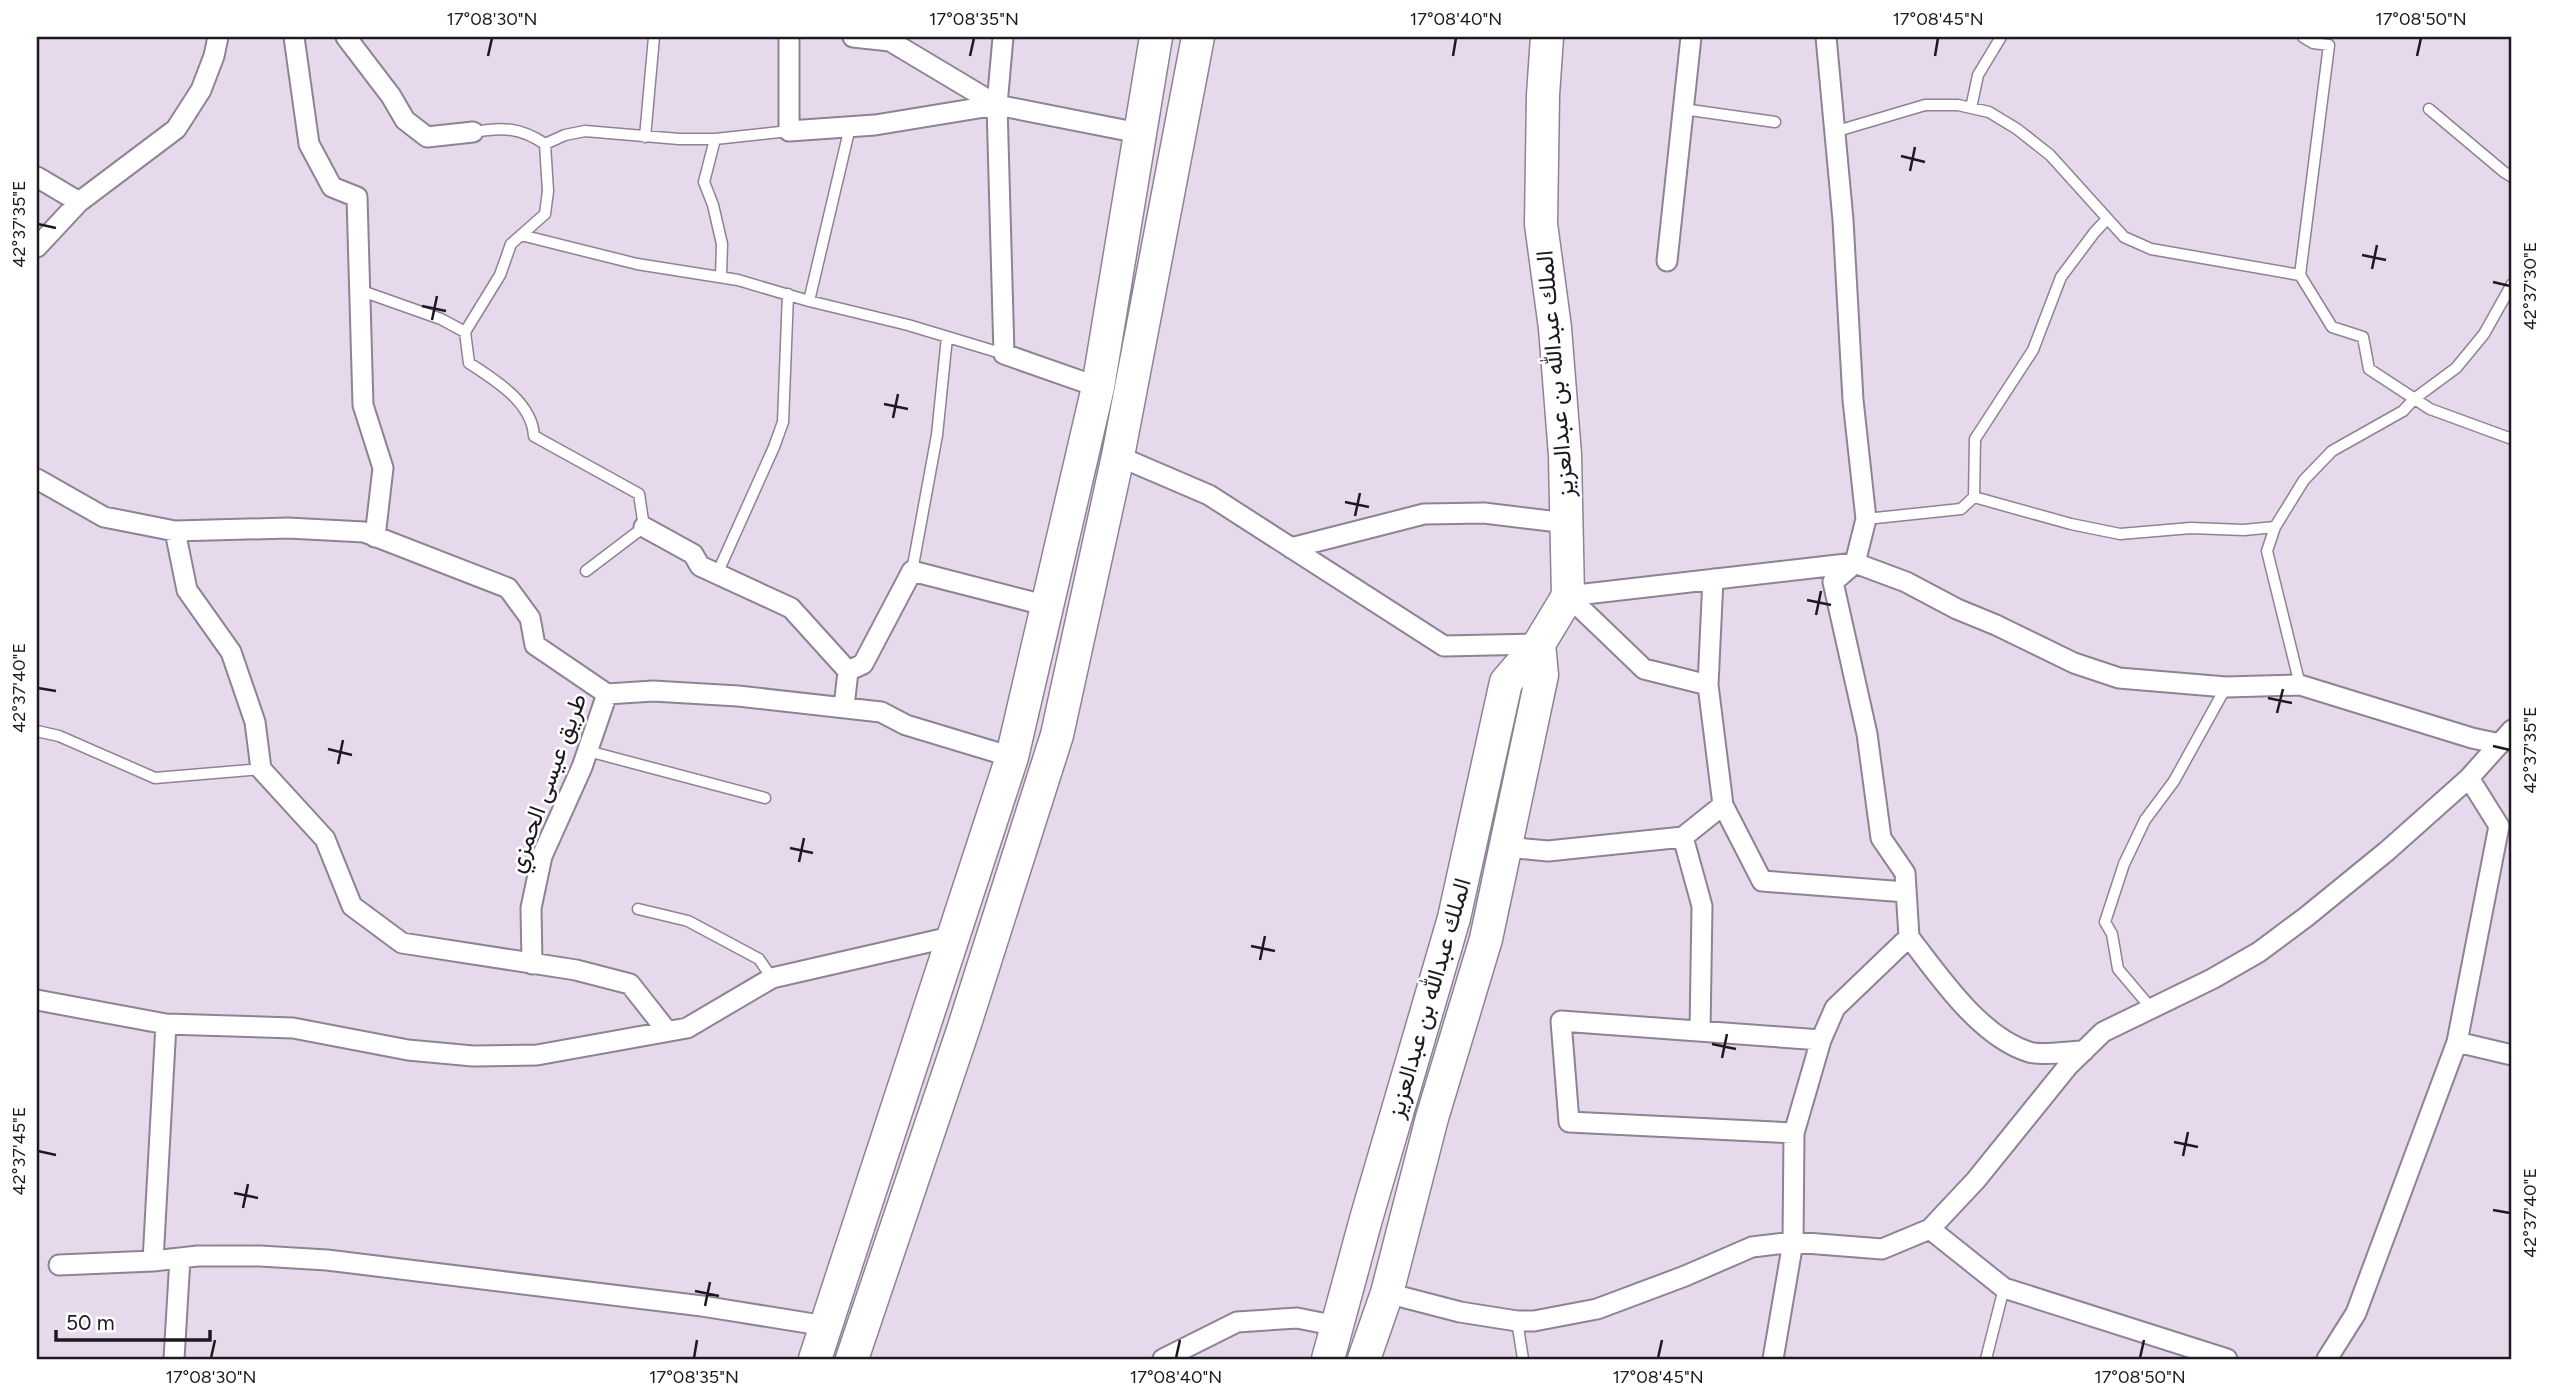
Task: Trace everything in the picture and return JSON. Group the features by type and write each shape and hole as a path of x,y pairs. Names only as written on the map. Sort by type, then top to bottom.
{"main road":[{"path":"815,1359 1012,757 1098,387 1156,37"},
{"path":"852,1359 964,1027 1057,735 1118,456 1198,37"},
{"name":"الملك عبدالله بن عبدالعزيز","path":"1524,37 1543,95"},
{"name":"الملك عبدالله بن عبدالعزيز","path":"1328,1359 1454,918 1506,682 1539,644 1568,596 1565,455 1555,328 1541,224 1543,95 1547,37"},
{"path":"1084,452 1118,456"},
{"name":"الملك عبدالله بن عبدالعزيز","path":"1364,1359 1387,1293 1432,1118 1486,939 1542,676 1539,644"}],"street":[{"path":"37,247 79,202 176,129 201,90 218,37"},
{"path":"295,37 309,145 332,187 357,197 363,405 383,468 375,537"},
{"path":"346,37 391,96 405,120 427,137 473,132"},
{"path":"789,37 789,131 850,127 997,105 1139,133"},
{"path":"853,37 890,41 997,105"},
{"path":"1003,37 997,105 1004,354 1098,387"},
{"path":"1667,261 1691,37"},
{"path":"1826,37 1843,220 1853,400 1866,519 1855,563 1833,582 1867,734 1881,838 1905,873 1909,937 1950,990 1994,1033 2031,1052 2084,1051"},
{"path":"37,177 79,202"},
{"path":"1118,456 1209,495 1444,646 1539,644"},
{"name":"طريق عيسى الحمزي","path":"37,479 104,517 175,531 288,528 364,532 508,588 530,618 535,645 607,694 588,751 542,856 531,908 532,964"},
{"path":"1291,548 1424,514 1484,513 1567,523"},
{"path":"644,527 693,554 699,566 791,608 848,671 844,707"},
{"path":"175,531 187,590 231,652 255,722 261,769 325,839 352,906 402,943 576,970 630,984 667,1031"},
{"path":"1568,596 1855,563 1906,582 1957,609 2074,663 2119,678 2227,687 2300,685 2472,738 2506,737"},
{"path":"848,671 863,664 912,572 1048,606"},
{"path":"1713,579 1708,685 1723,805 1762,881 1906,892"},
{"path":"1568,596 1644,669 1708,685"},
{"path":"607,694 653,691 881,712 906,725 1012,757"},
{"path":"1387,1293 1460,1312 1534,1321 1597,1309 1752,1247 1793,1242 1882,1249 1930,1229 1976,1180 2068,1066 2103,1032 2212,979 2259,952 2387,851 2469,778 2506,737"},
{"path":"2326,1359 2356,1313 2457,1042 2505,827 2469,778"},
{"path":"1506,847 1548,851 1682,837 1723,805"},
{"path":"1682,837 1702,906 1700,1031"},
{"path":"37,1000 166,1024 293,1028 408,1051 472,1056 537,1055 687,1028 772,978 955,936"},
{"path":"1773,1359 1793,1242 1794,1133 1821,1040 1835,1008 1909,937"},
{"path":"1794,1133 1569,1122 1562,1021 1821,1040"},
{"path":"153,1261 166,1024"},
{"path":"2457,1042 2512,1055"},
{"path":"1930,1229 2004,1288 2227,1359"},
{"path":"59,1265 260,1256 377,1266 702,1306 826,1326"},
{"path":"174,1359 180,1258"},
{"path":"1163,1359 1237,1322 1297,1318 1337,1326"}],"lane":[{"path":"645,137 654,37"},
{"path":"1971,108 1978,75 2001,37"},
{"path":"2303,37 2314,43 2333,41 2300,275 2332,327 2363,337 2369,369 2430,409 2512,439"},
{"path":"1834,132 1925,106 1958,105 1989,112 2017,129 2050,155 2124,237 2151,249 2300,275"},
{"path":"2429,108 2512,177"},
{"path":"1683,109 1775,122"},
{"path":"809,300 850,127"},
{"path":"473,132 498,128 528,132 545,144"},
{"path":"545,144 565,135 585,131 645,137 715,139 789,131"},
{"path":"715,139 704,183 713,205 722,244 721,277"},
{"path":"545,144 548,191 545,214 511,244 500,275 465,332 469,363 505,386 533,422 534,436 639,494 644,527 586,571"},
{"path":"1866,519 1961,509 1974,497 1975,439 2033,350 2061,277 2107,219"},
{"path":"521,235 637,264 721,277 1004,354"},
{"path":"2300,685 2267,551 2274,527 2304,480 2332,451 2403,411 2414,399 2456,368 2484,334 2512,284"},
{"path":"358,289 441,319 465,332"},
{"path":"717,574 775,447 783,422 788,295"},
{"path":"912,572 933,461 947,337"},
{"path":"1974,497 2071,524 2120,534 2190,528 2244,530 2274,527"},
{"path":"2151,1008 2118,969 2112,934 2105,922 2124,864 2145,821 2174,781 2227,687"},
{"path":"37,731 59,736 155,778 261,769"},
{"path":"588,751 765,798"},
{"path":"638,909 688,921 700,927 760,959 772,978"},
{"path":"1986,1359 2004,1288"},
{"path":"1517,1321 1523,1359"}]}
